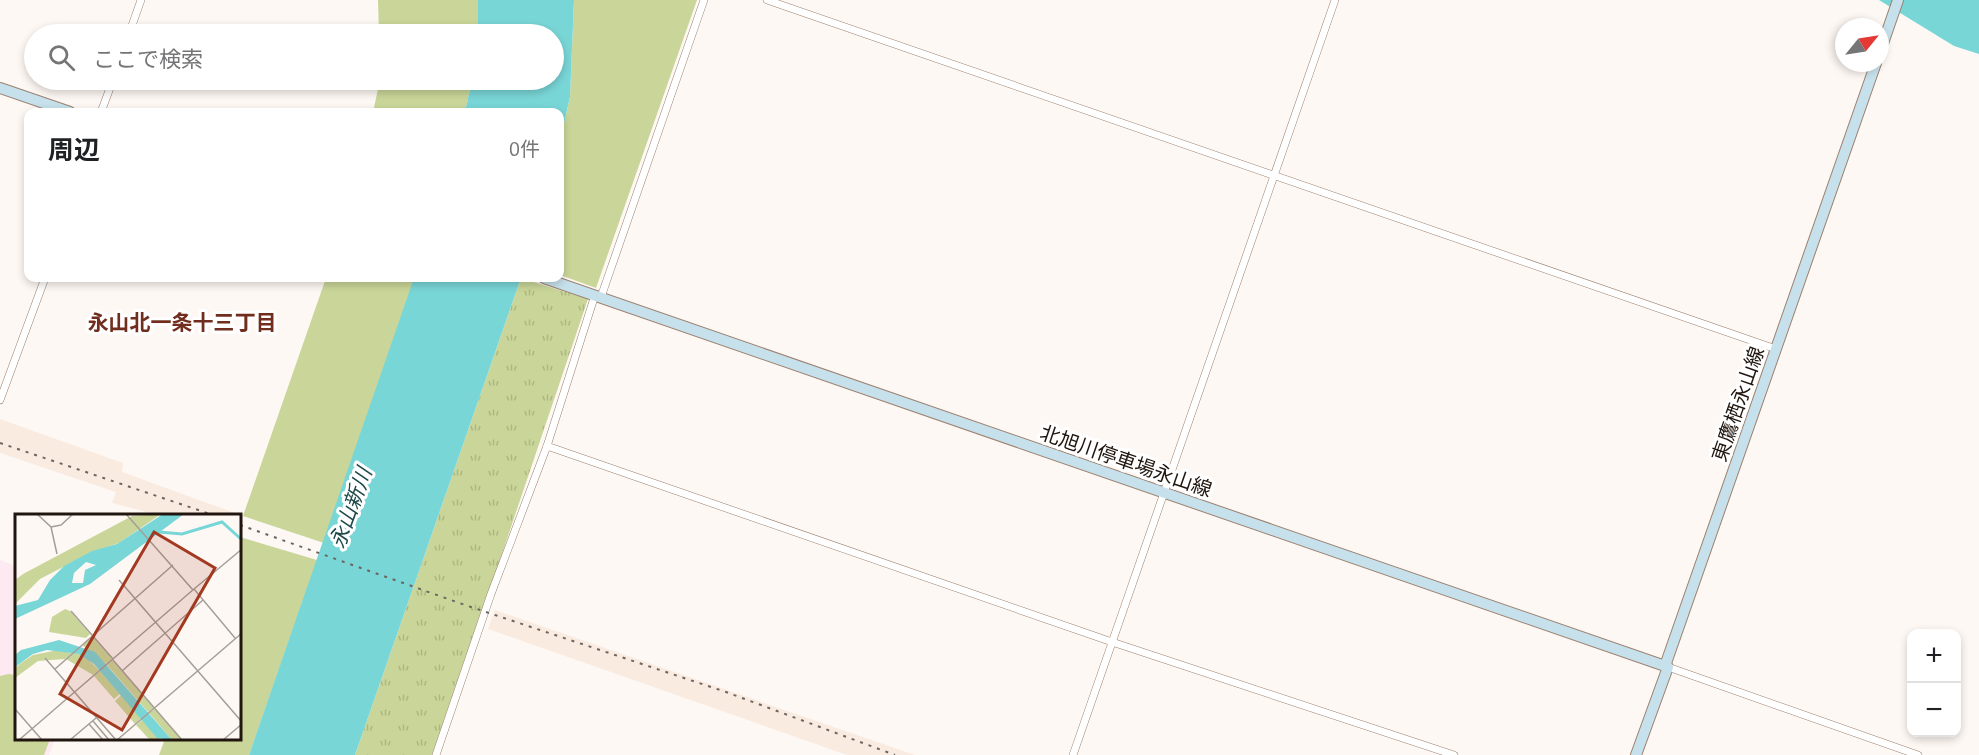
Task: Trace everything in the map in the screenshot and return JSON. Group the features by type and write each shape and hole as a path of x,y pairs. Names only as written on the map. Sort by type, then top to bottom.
{"main road":[{"path":"1889,26 1898,0"},
{"name":"東鷹栖永山線","path":"1636,755 1873,72"},
{"path":"0,88 58,108"},
{"name":"北旭川停車場永山線","path":"556,282 1667,667"}],"street":[{"path":"133,24 141,0"},
{"path":"436,755 491,594 547,446 704,0"},
{"path":"767,0 1776,349"},
{"path":"1072,755 1335,0"},
{"path":"102,108 109,90"},
{"path":"0,400 44,282"},
{"path":"547,446 1112,642 1454,755"},
{"path":"1667,667 1918,755"}],"shaded area":[{"path":"0,419 123,463 122,472 238,514 154,514 112,503 116,492 0,453"},
{"path":"0,560 15,566 15,740 55,740 49,755 0,755"},
{"path":"495,610 915,755 847,755 488,629"}],"green space":[{"path":"378,0 478,0 478,24 379,24"},
{"path":"574,0 697,0 596,288 564,276 564,123 570,97"},
{"path":"378,90 470,90 466,108 374,108"},
{"path":"325,282 414,282 324,543 243,516"},
{"path":"520,282 534,282 588,299 434,755 355,755"},
{"path":"242,538 317,560 249,755 159,755 165,740 242,740"},
{"path":"15,675 15,740 50,740 44,755 0,755 0,676"}],"water":[{"path":"478,0 574,0 570,97 564,123 564,108 466,108 470,90 564,90 564,24 478,24"},
{"path":"1879,0 1979,0 1979,54 1954,46"},
{"name":"永山新川","path":"413,282 520,282 355,755 249,755"}],"railway":[{"path":"0,443 210,514"},
{"path":"242,526 465,605 726,692 895,755"}],"district":[{"name":"永山北一条十三丁目","path":"182,323"}]}
